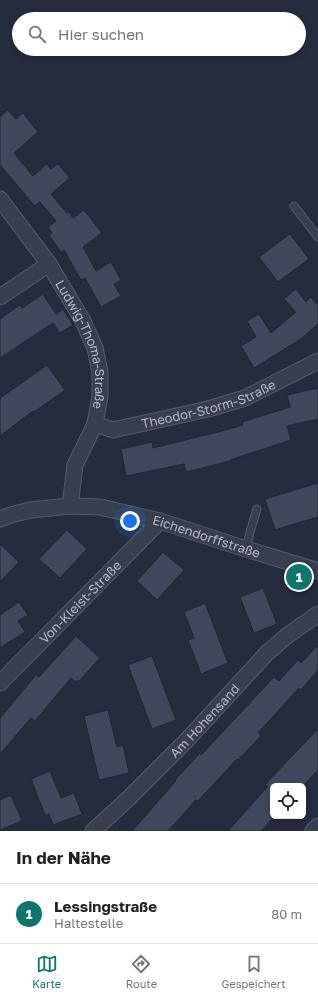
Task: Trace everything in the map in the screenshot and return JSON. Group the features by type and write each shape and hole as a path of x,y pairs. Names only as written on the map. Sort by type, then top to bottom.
{"street":[{"name":"Ludwig-Thoma-Straße","path":"0,198 49,264 83,321 95,348 100,372 100,396 95,424 76,465 70,506"},
{"path":"0,297 49,264"},
{"name":"Theodor-Storm-Straße","path":"95,424 113,430 208,409 245,398 318,361"},
{"name":"Eichendorffstraße","path":"0,519 30,510 70,506 100,507 160,521 318,571"},
{"name":"Von-Kleist-Straße","path":"0,683 160,521"},
{"name":"Am Hohensand","path":"93,831 129,798 188,739 267,653 288,635 318,614"},
{"path":"313,831 318,826"}],"lane":[{"path":"294,206 318,237"},
{"path":"246,549 257,509"}],"building":[{"path":"8,110 16,119 23,113 38,132 14,153 33,176 47,164 51,169 58,164 70,178 51,194 73,218 84,210 102,233 83,247 96,271 111,262 121,280 114,284 121,296 101,307 85,278 81,280 64,250 61,252 49,235 52,233 48,227 56,221 40,202 35,206 0,165 0,117"},
{"path":"290,234 309,259 278,282 259,257"},
{"path":"296,289 306,302 311,297 318,305 318,324 301,339 254,368 241,346 256,337 247,321 259,314 271,333 296,312 284,299"},
{"path":"43,294 56,314 63,309 73,325 60,333 53,323 0,358 0,319 20,305 22,308"},
{"path":"47,365 65,390 34,412 33,411 0,436 0,398"},
{"path":"318,388 318,419 287,426 291,440 230,461 186,472 184,464 126,476 121,449 152,442 153,448 243,425 242,422 290,407 287,395"},
{"path":"318,483 318,517 275,530 265,499"},
{"path":"67,530 87,549 60,578 39,559"},
{"path":"0,544 19,562 0,582"},
{"path":"163,552 184,570 157,600 137,581"},
{"path":"263,588 277,624 254,633 240,597"},
{"path":"19,602 28,615 18,621 25,632 0,648 0,615"},
{"path":"205,603 228,663 201,674 188,640 194,638 184,612"},
{"path":"76,636 100,658 79,681 74,681 71,678 35,721 31,718 0,754 0,718 36,675 39,677"},
{"path":"318,645 318,670 301,690 299,688 258,733 261,736 238,760 237,759 198,801 196,800 168,831 132,831 176,781 175,780 200,753 201,755 274,677 279,681 298,660 301,663"},
{"path":"152,656 176,720 152,729 128,665"},
{"path":"108,710 117,747 123,745 129,773 99,780 84,716"},
{"path":"318,729 318,770 306,783 270,783 270,819 272,819 261,831 228,831 268,786 264,786"},
{"path":"50,771 61,798 74,793 82,814 53,825 49,814 45,815 31,779"},
{"path":"11,795 22,821 0,830 0,800"}],"place":[{"name":"Lessingstraße","path":"299,577"}]}
